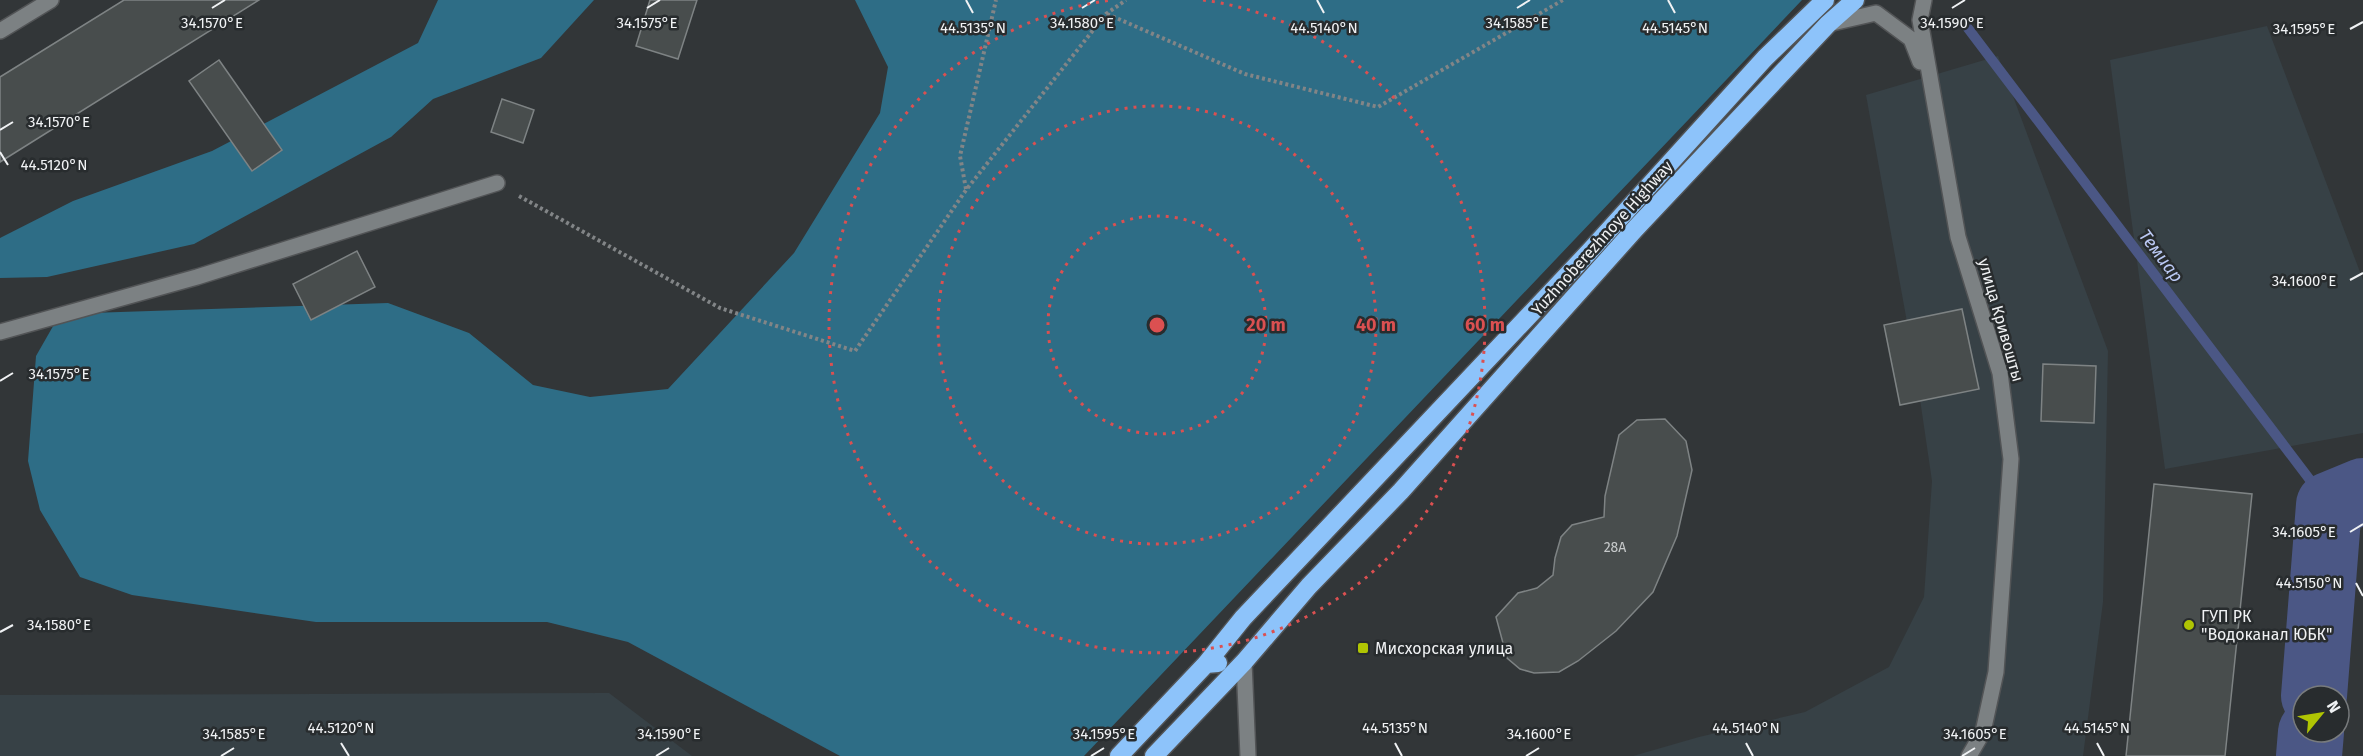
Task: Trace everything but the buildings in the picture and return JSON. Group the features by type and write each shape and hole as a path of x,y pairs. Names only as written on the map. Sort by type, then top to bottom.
{"highway":[{"name":"Yuzhnoberezhnoye Highway","path":"1119,756 1206,664 1243,618 1590,251 1765,58 1825,0"},
{"name":"Yuzhnoberezhnoye Highway","path":"1154,756 1244,662 1309,586 1401,491 1636,228 1828,24 1855,0"},
{"path":"1206,664 1244,662 1243,618"}],"street":[{"path":"0,31 51,0"},
{"name":"улица Кривошты","path":"1924,0 1920,20 1958,237 2000,374 2011,459 1996,672 1983,732 1969,756"},
{"path":"1828,24 1876,13 1911,39 1936,104"},
{"path":"0,332 197,277 497,183"},
{"path":"1244,662 1248,756"}],"path":[{"path":"966,190 960,156 996,0"},
{"path":"497,183 720,308 855,351 966,190 1106,14 1126,0"},
{"path":"1106,14 1245,74 1378,107 1563,0"}],"shaded area":[{"path":"438,0 594,0 541,58 433,99 391,137 194,244 47,277 0,278 0,238 73,201 212,151 418,43"},
{"path":"855,0 1802,0 1084,756 840,756 628,642 547,622 316,622 132,595 80,577 40,510 28,461 36,356 60,314 388,303 469,333 533,385 590,397 668,389 794,253 880,113 888,67"},
{"path":"2267,26 2363,280 2363,433 2165,469 2110,60"},
{"path":"1998,56 2108,351 2103,602 2083,756 1633,756 1699,737 1805,712 1889,667 1924,597 1932,481 1916,372 1866,95"},
{"path":"609,693 692,756 0,756 0,695"}],"waterway":[{"name":"Темиар","path":"1967,27 2329,505"},
{"path":"2315,684 2329,505 2363,491"},
{"path":"2309,756 2310,744"}],"place":[{"name":"ГУП РК \"Водоканал ЮБК\"","path":"2189,625"},
{"name":"Мисхорская улица","path":"1363,648"}]}
